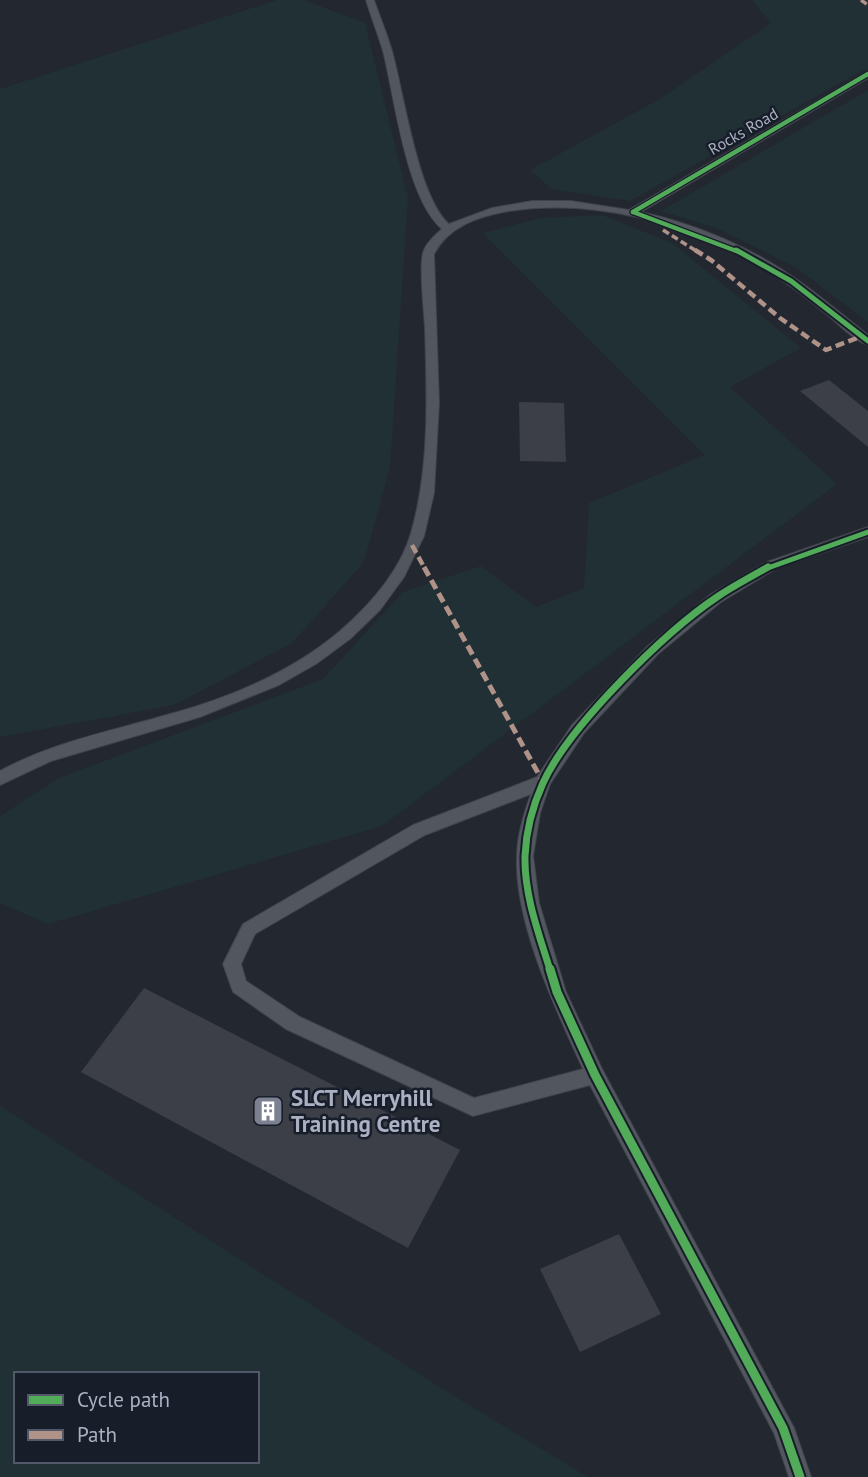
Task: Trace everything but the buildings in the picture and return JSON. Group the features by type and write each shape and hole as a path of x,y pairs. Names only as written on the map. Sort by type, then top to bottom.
{"lane":[{"path":"370,0 387,49 421,190 435,217 447,228"},
{"name":"Rocks Road","path":"633,212 868,74"},
{"path":"0,779 52,755 246,696 286,676 329,649 371,613 394,582 412,545 427,494 432,395 428,254 434,242 447,228 479,215 536,203 633,212 729,246 791,281 868,341"},
{"path":"800,1477 783,1428 595,1075 558,992 530,903 525,856 532,813 543,782 578,729 653,650 716,598 772,565 868,532"},
{"path":"543,782 419,830 271,916 249,929 232,964 239,986 293,1023 473,1107 595,1075"}],"shaded area":[{"path":"277,0 304,0 365,23 408,198 390,467 364,562 292,643 174,705 0,737 0,89"},
{"path":"752,0 868,0 868,70 863,70 630,201 552,189 530,170 660,99 771,23"},
{"path":"868,90 868,322 795,267 719,229 661,211"},
{"path":"602,215 672,243 801,348 730,387 837,484 382,826 48,924 0,903 0,816 59,778 323,679 403,592 481,566 536,607 584,588 589,503 705,455 483,233 541,218"},
{"path":"0,1106 449,1393 588,1477 0,1477"}],"marked path":[{"path":"861,0 868,5"},
{"path":"663,230 711,260 780,318 826,350 862,336"},
{"path":"412,545 543,782"}],"cycle path":[{"path":"633,212 868,74"},
{"path":"633,212 729,246 791,281 868,341"},
{"path":"800,1477 783,1428 595,1075 557,992 530,903 525,856 532,813 543,782 578,729 653,650 716,598 772,565 868,532"}],"place":[{"name":"SLCT Merryhill Training Centre","path":"268,1111"}]}
